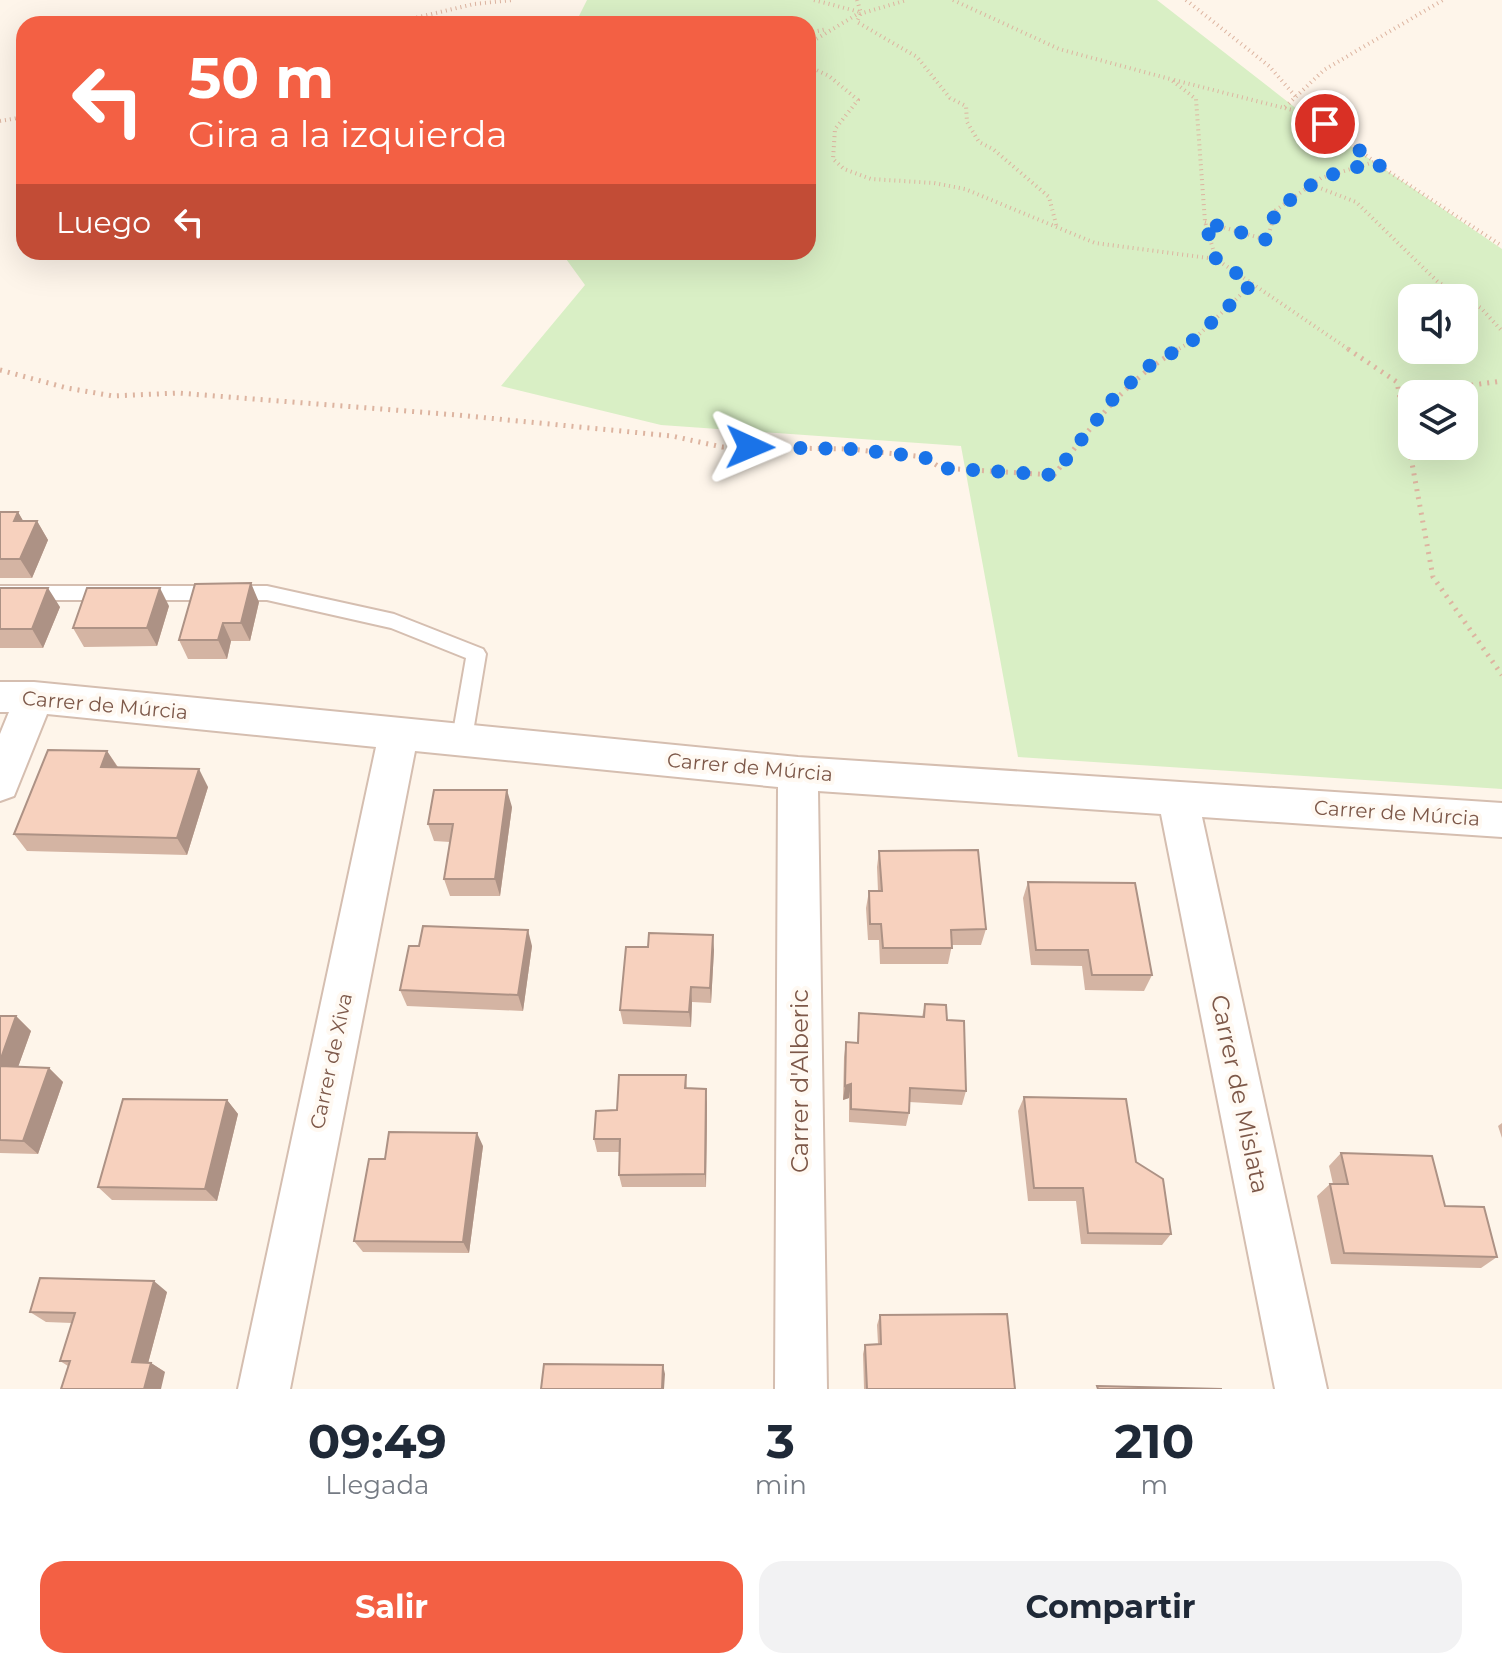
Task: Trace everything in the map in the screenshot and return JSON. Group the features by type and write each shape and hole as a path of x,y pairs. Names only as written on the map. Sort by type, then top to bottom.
{"street":[{"name":"Carrer de Múrcia","path":"17,697 798,773 1502,820"},
{"path":"0,784 17,697"},
{"name":"Carrer de Xiva","path":"264,1389 399,732"},
{"name":"Carrer d'Alberic","path":"798,773 801,1389"},
{"name":"Carrer de Mislata","path":"1178,798 1301,1389"}],"lane":[{"path":"0,593 267,593 394,621 476,654 462,738"}],"path":[{"path":"423,16 474,4 513,0"},
{"path":"814,0 861,13"},
{"path":"857,0 861,13 857,22 868,32 894,41 920,59 938,85 956,103 966,106 967,122 979,142 1004,157 1049,197 1057,228"},
{"path":"816,39 861,13 907,0"},
{"path":"953,0 1059,49 1308,114 1380,166"},
{"path":"1186,0 1269,66 1296,97"},
{"path":"1284,108 1324,70 1443,0"},
{"path":"816,32 830,29"},
{"path":"816,70 829,76 858,100 835,129 833,159 844,171 883,181 916,180 952,186 999,202 1077,238 1138,253 1173,253 1216,259 1397,382 1398,386"},
{"path":"1170,79 1196,99 1205,222 1216,259"},
{"path":"1205,222 1267,240 1276,210 1321,178 1374,162 1502,246"},
{"path":"1311,185 1356,202 1438,282 1481,308 1502,331"},
{"path":"0,370 67,388 113,396 178,393 457,415 672,436 722,447 879,452 924,457 941,468 1054,475 1113,399 1149,366 1191,342 1252,284"},
{"path":"1478,384 1502,381"},
{"path":"1412,460 1433,577 1502,675"}],"green space":[{"path":"587,0 1157,0 1302,113 1502,249 1502,789 1018,757 961,446 661,425 501,386 585,285 567,260 816,260 816,16 579,16"}],"building":[{"path":"0,512 18,512 14,521 37,521 20,559 0,559"},
{"path":"251,583 241,623 223,623 218,640 179,640 195,584"},
{"path":"0,588 48,588 32,629 0,629"},
{"path":"87,588 160,588 147,628 73,628"},
{"path":"48,750 107,751 101,767 199,769 177,838 14,834"},
{"path":"434,790 507,790 495,879 444,879 453,824 428,824"},
{"path":"978,850 986,929 951,930 952,948 883,948 881,924 870,924 869,891 882,891 879,851"},
{"path":"1028,882 1135,883 1152,975 1092,975 1088,950 1036,950"},
{"path":"423,926 528,930 518,995 400,990 409,946 419,946"},
{"path":"649,933 713,935 710,988 691,987 689,1012 620,1010 626,947 648,947"},
{"path":"925,1004 946,1005 947,1020 964,1021 966,1091 910,1088 909,1113 851,1109 851,1084 845,1086 846,1042 858,1043 859,1013 924,1017"},
{"path":"0,1016 16,1016 0,1061"},
{"path":"0,1066 49,1068 23,1141 0,1140"},
{"path":"619,1075 686,1075 685,1088 706,1089 705,1174 619,1175 620,1139 594,1139 596,1111 617,1110"},
{"path":"1024,1097 1126,1099 1136,1162 1163,1179 1171,1234 1088,1233 1083,1188 1034,1188"},
{"path":"123,1099 227,1100 205,1189 98,1187"},
{"path":"389,1132 477,1133 463,1242 354,1241 369,1159 385,1159"},
{"path":"1341,1153 1432,1156 1445,1206 1484,1207 1497,1257 1344,1253 1330,1184 1348,1184"},
{"path":"40,1278 154,1281 132,1362 151,1363 144,1389 61,1389 70,1361 60,1361 75,1313 30,1312"},
{"path":"1007,1314 1015,1389 867,1389 865,1345 881,1344 880,1315"},
{"path":"544,1364 663,1365 662,1389 541,1389"},
{"path":"1097,1386 1222,1389 1098,1389"}],"route":[{"path":"750,447 850,449 924,457 941,468 1054,475 1113,399 1149,366 1191,342 1252,284 1216,259 1205,222 1267,240 1276,210 1321,178 1374,162 1380,166 1325,124"}]}
